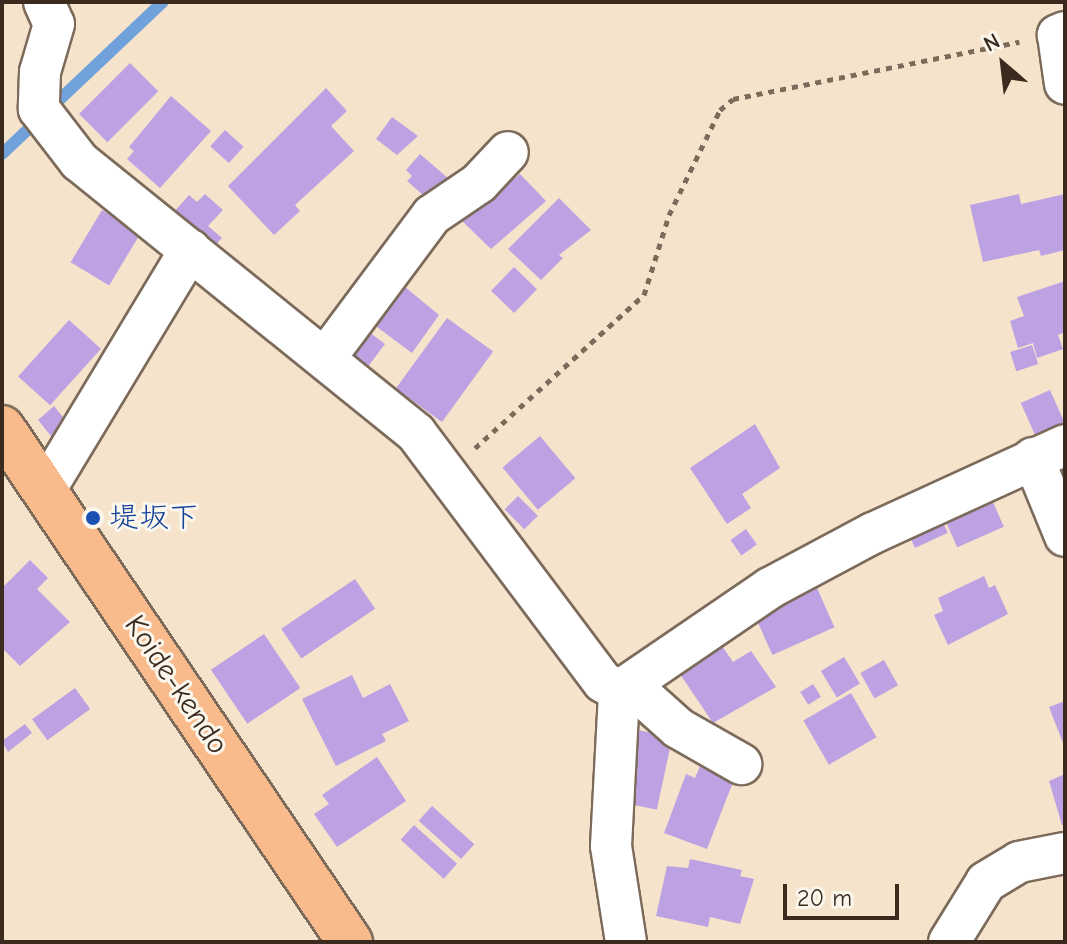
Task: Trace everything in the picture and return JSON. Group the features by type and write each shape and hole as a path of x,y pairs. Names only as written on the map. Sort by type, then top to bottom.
{"main road":[{"name":"Koide-kendo","path":"2,428 350,942"}],"street":[{"path":"44,2 54,24 40,72 46,120 79,161 326,357 416,433 603,682 619,691 639,693 678,728 741,764"},
{"path":"1062,34 1065,84"},
{"path":"326,357 432,215 479,183 508,152"},
{"path":"44,492 190,250"},
{"path":"619,691 770,588 1049,451 1065,536"},
{"path":"619,691 611,846 626,942"},
{"path":"949,942 986,882 1019,862 1065,853"}],"path":[{"path":"447,473 644,295 669,215 720,110 733,99 1062,34"}],"building":[{"path":"130,63 158,91 107,142 79,114"},
{"path":"326,88 347,111 331,126 354,151 295,205 300,211 274,235 228,186"},
{"path":"171,96 211,131 160,188 127,159 134,151 129,147"},
{"path":"392,117 418,136 397,155 376,139"},
{"path":"225,130 244,147 229,163 210,146"},
{"path":"420,154 449,179 430,201 407,181 412,176 406,170"},
{"path":"509,173 514,179 520,174 546,201 491,249 461,220"},
{"path":"205,194 223,210 208,226 222,238 211,250 174,212 189,195 197,202"},
{"path":"1019,194 1021,204 1065,194 1065,250 1041,256 1039,250 983,262 970,205"},
{"path":"559,198 591,230 559,255 563,258 541,280 508,249"},
{"path":"102,210 141,233 109,285 71,262"},
{"path":"514,267 537,289 514,313 491,291"},
{"path":"1065,281 1065,332 1058,335 1063,349 1037,358 1033,343 1018,348 1010,321 1024,316 1017,297"},
{"path":"399,282 439,315 412,353 373,324"},
{"path":"447,318 493,352 442,422 396,388"},
{"path":"69,320 101,349 50,405 18,376"},
{"path":"369,332 385,344 367,368 351,356"},
{"path":"1032,345 1038,364 1016,371 1010,352"},
{"path":"1050,390 1064,422 1035,435 1021,403"},
{"path":"54,406 71,427 59,446 38,420"},
{"path":"755,424 780,468 742,494 751,508 727,524 690,468"},
{"path":"540,436 575,478 538,510 502,467"},
{"path":"988,491 1004,527 957,547 941,512"},
{"path":"518,496 538,516 524,529 505,509"},
{"path":"938,512 948,533 915,548 905,527"},
{"path":"746,529 757,545 741,555 730,540"},
{"path":"30,560 48,578 37,589 70,622 20,666 2,648 2,588"},
{"path":"984,576 989,588 995,585 1008,614 948,645 934,615 943,611 938,598"},
{"path":"355,579 375,609 301,659 281,629"},
{"path":"817,588 834,627 772,655 755,616"},
{"path":"264,634 300,688 247,724 211,670"},
{"path":"722,646 733,662 751,651 776,687 713,723 680,674"},
{"path":"844,657 860,684 837,697 821,671"},
{"path":"884,660 898,685 874,698 860,673"},
{"path":"352,675 363,698 390,684 409,721 382,734 386,741 336,766 302,699"},
{"path":"813,684 821,697 808,705 800,692"},
{"path":"75,688 90,709 47,740 32,719"},
{"path":"851,693 876,737 829,765 803,720"},
{"path":"1065,701 1065,748 1049,707"},
{"path":"25,724 32,733 8,752 2,741"},
{"path":"638,730 672,737 657,810 623,802"},
{"path":"377,757 406,801 337,847 314,814 329,804 322,795"},
{"path":"701,764 735,777 707,849 664,833 686,774 695,778"},
{"path":"1065,774 1065,824 1062,825 1049,781"},
{"path":"432,806 474,844 461,859 419,821"},
{"path":"414,825 457,864 444,879 401,840"},
{"path":"690,859 742,870 740,876 754,879 740,924 710,917 708,927 656,916 667,866 688,868"}],"waterway":[{"path":"2,154 163,2"}],"place":[{"name":"堤坂下","path":"93,518"}]}
